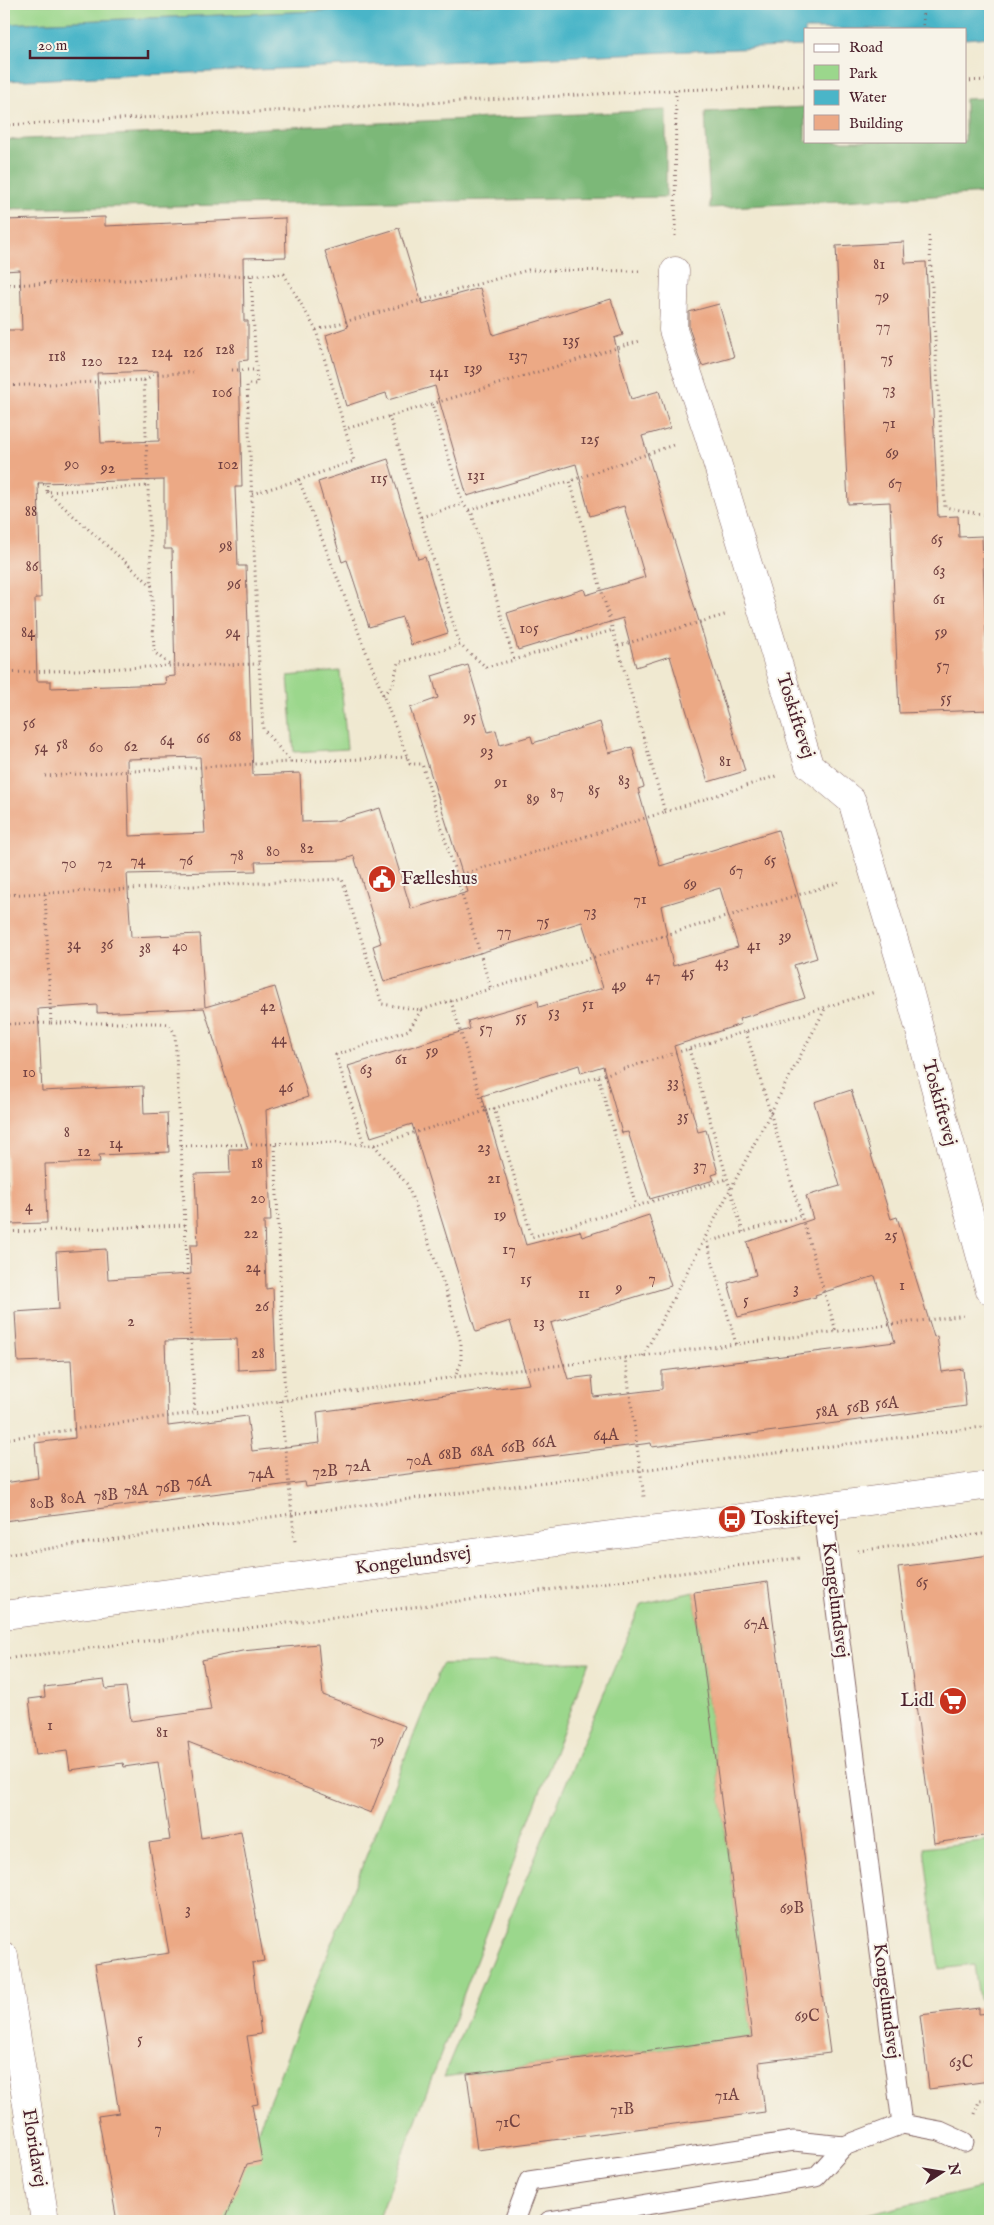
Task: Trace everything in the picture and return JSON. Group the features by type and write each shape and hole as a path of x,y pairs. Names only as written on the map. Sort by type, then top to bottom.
{"street":[{"name":"Toskiftevej","path":"675,271 673,330 708,433 809,765 852,801 906,983 990,1290"},
{"name":"Kongelundsvej","path":"4,1615 990,1485"},
{"name":"Floridavej","path":"4,1956 14,2091 46,2221"}],"lane":[{"name":"Kongelundsvej","path":"823,1508 902,2124"},
{"path":"514,2221 529,2181 794,2141 844,2146 902,2124 940,2131 964,2142"},
{"path":"549,2221 816,2177 844,2146"}],"path":[{"path":"923,4 923,28"},
{"path":"966,81 990,80"},
{"path":"4,125 676,90 804,86"},
{"path":"316,330 528,270 675,271 676,90"},
{"path":"929,236 945,507 990,516"},
{"path":"4,285 284,274 316,330 354,461 252,494"},
{"path":"251,276 257,384 248,384 258,664 263,729 291,762"},
{"path":"345,429 673,330"},
{"path":"232,370 256,370"},
{"path":"4,386 144,380 154,375 192,372"},
{"path":"144,380 154,652 171,666"},
{"path":"432,404 463,504 472,514 514,660"},
{"path":"389,416 460,645 486,667 613,630"},
{"path":"469,510 570,481 708,433"},
{"path":"299,480 410,764 422,764 491,989"},
{"path":"570,481 665,812"},
{"path":"38,484 47,484 47,492 152,586"},
{"path":"47,492 148,486"},
{"path":"421,517 463,504"},
{"path":"618,646 760,605"},
{"path":"384,696 392,684 398,664 460,645"},
{"path":"4,673 258,664"},
{"path":"45,776 407,757"},
{"path":"457,876 665,812 809,765"},
{"path":"4,895 342,879 382,1004 421,1010 873,871"},
{"path":"45,894 51,1023"},
{"path":"181,1146 336,1142 374,1145 906,983"},
{"path":"451,1001 485,1112"},
{"path":"643,1356 826,1007"},
{"path":"364,1145 336,1055 409,1030 421,1010"},
{"path":"4,1024 169,1024 175,1034 195,1413"},
{"path":"746,1032 836,1331"},
{"path":"689,1049 743,1232"},
{"path":"598,1077 636,1206"},
{"path":"494,1108 532,1237 727,1179"},
{"path":"276,1145 286,1400"},
{"path":"374,1145 407,1184 447,1293 461,1343 461,1363 455,1377"},
{"path":"702,1244 800,1216"},
{"path":"4,1232 186,1225"},
{"path":"707,1242 736,1344"},
{"path":"4,1439 455,1377 643,1356 971,1314"},
{"path":"625,1358 649,1530"},
{"path":"280,1401 299,1576"},
{"path":"4,1555 292,1514 990,1426"},
{"path":"4,1659 990,1533"}],"green space":[{"path":"4,4 488,4 4,24"},
{"path":"990,98 990,193 710,208 705,112 804,107 804,142 966,142 966,99"},
{"path":"666,110 666,197 4,209 4,140"},
{"path":"340,671 347,749 294,752 288,676"},
{"path":"694,1592 752,2037 443,2077 641,1604"},
{"path":"589,1662 378,2221 222,2221 442,1664"},
{"path":"990,1840 990,1998 979,1999 974,1965 939,1969 924,1848"},
{"path":"990,2186 990,2221 840,2221"}],"water":[{"path":"488,4 990,4 990,37 966,39 966,28 804,28 804,46 4,81 4,24"}],"building":[{"path":"105,217 105,226 285,218 286,257 243,258 244,321 248,321 248,360 239,361 242,487 235,487 238,566 246,566 253,775 300,773 302,822 336,821 380,808 411,909 468,892 410,708 438,698 432,676 468,665 488,732 496,730 500,745 531,736 533,743 600,722 609,753 632,747 644,787 638,789 660,866 778,830 817,958 794,965 805,998 739,1019 741,1024 674,1046 698,1132 706,1130 718,1173 712,1175 714,1180 650,1199 628,1132 622,1133 603,1066 581,1073 579,1065 482,1096 526,1245 580,1231 582,1237 649,1215 671,1286 551,1323 568,1379 592,1376 594,1397 662,1389 662,1371 895,1342 875,1276 815,1295 816,1297 738,1317 728,1283 756,1275 747,1242 813,1219 806,1196 840,1186 814,1102 851,1090 891,1219 897,1217 934,1337 937,1336 942,1372 963,1369 966,1406 652,1447 651,1443 306,1487 305,1482 4,1521 4,1483 38,1478 35,1443 75,1438 71,1360 18,1362 15,1312 59,1309 56,1252 106,1249 108,1279 191,1274 190,1245 198,1245 195,1174 230,1173 229,1149 248,1149 204,1008 97,1013 97,1005 38,1009 42,1091 143,1086 144,1114 167,1113 169,1152 99,1155 100,1162 45,1164 47,1223 9,1224 4,1096 4,330 22,330 20,270 4,271 4,220","holes":["158,371 159,441 101,443 97,373","164,480 164,549 172,549 175,676 165,677 166,684 51,688 51,681 37,681 35,598 41,598 38,483","200,757 205,833 129,836 127,759","354,856 381,943 373,946 384,982 582,922 603,988 539,1007 538,1001 468,1021 470,1029 348,1066 371,1137 412,1124 476,1332 510,1321 529,1384 317,1412 320,1443 252,1451 247,1416 168,1426 165,1341 237,1339 238,1370 276,1368 273,1288 266,1289 264,1221 271,1221 266,1110 308,1097 275,987 205,1007 200,934 131,937 127,874 256,871 255,862 342,860","720,888 738,947 673,966 661,906"]},
{"path":"399,228 422,304 480,288 493,335 611,299 623,335 614,338 631,399 659,391 670,428 642,436 745,771 708,782 670,656 636,667 623,618 518,650 507,613 584,589 586,595 645,577 624,506 590,516 576,464 467,496 435,386 388,400 386,393 346,406 326,335 348,327 325,251"},
{"path":"904,242 905,263 926,262 938,517 958,516 959,537 982,536 989,710 899,713 890,502 848,504 836,246"},
{"path":"719,304 734,357 702,366 689,328 689,312"},
{"path":"388,459 418,559 425,557 448,633 411,645 402,617 369,627 347,560 342,562 318,482"},
{"name":"Lidl","path":"990,1555 990,1835 934,1843 898,1567"},
{"path":"768,1582 830,2053 759,2062 765,2112 477,2150 467,2074 752,2037 694,1592"},
{"path":"318,1644 323,1695 405,1726 371,1813 188,1742 201,1838 241,1831 264,1961 252,1963 261,2034 247,2036 258,2104 252,2105 262,2161 247,2164 224,2221 117,2221 98,2116 119,2113 95,1964 169,1953 149,1843 170,1840 158,1762 124,1767 123,1763 70,1770 67,1751 36,1755 29,1699 45,1697 44,1687 104,1680 106,1689 126,1687 131,1721 211,1710 202,1660 242,1651"},
{"path":"979,2008 979,2014 990,2013 990,2081 929,2089 920,2015"}],"place":[{"name":"Fælleshus","path":"382,879"},
{"name":"Toskiftevej","path":"732,1519"},
{"name":"Lidl","path":"953,1701"}]}
